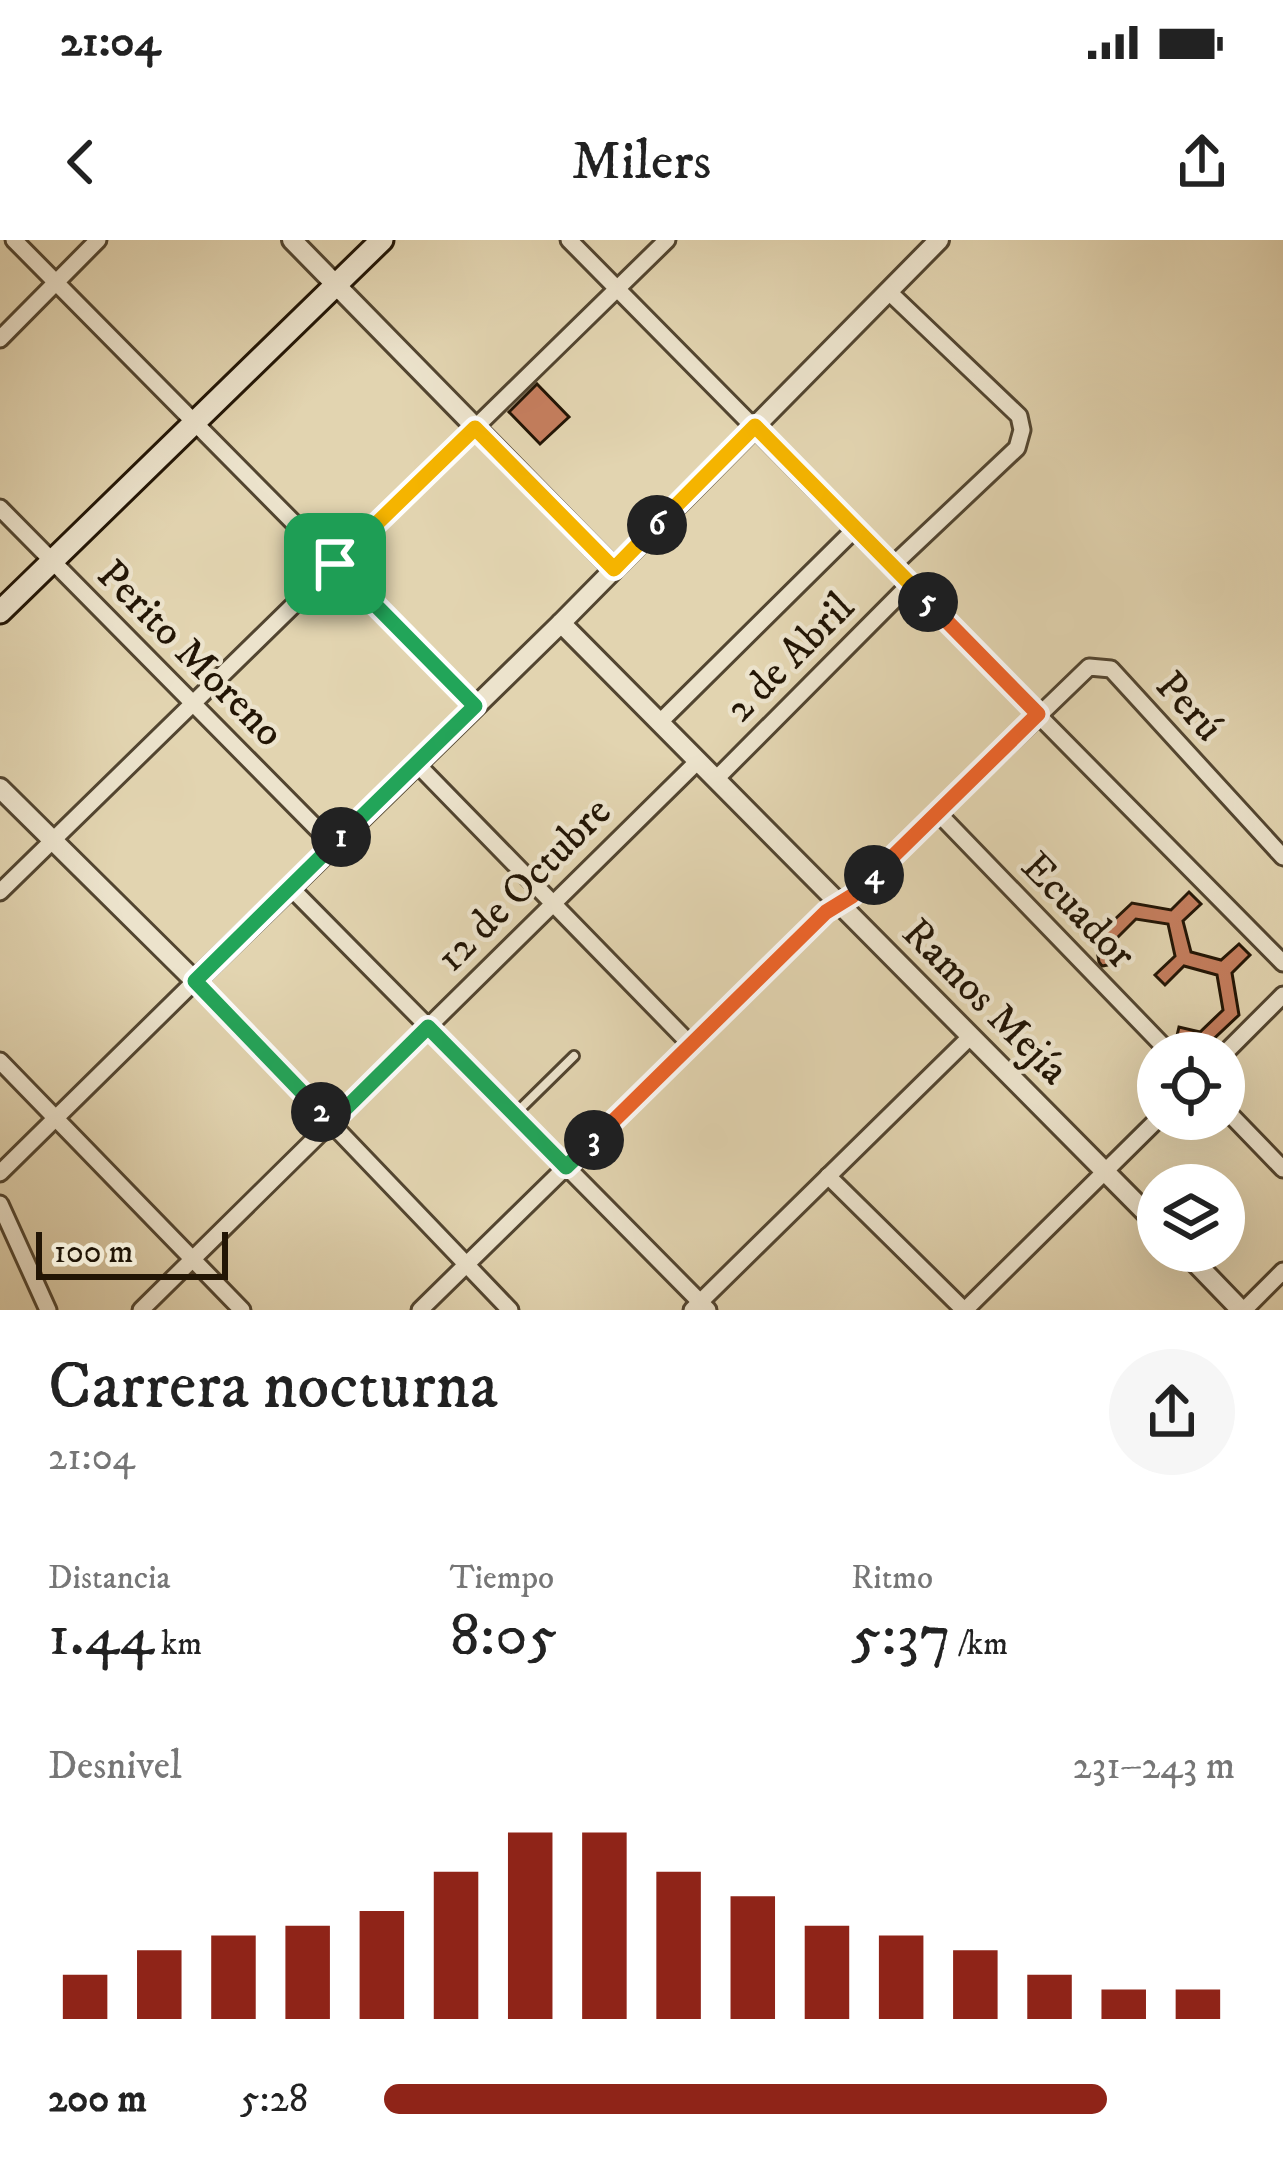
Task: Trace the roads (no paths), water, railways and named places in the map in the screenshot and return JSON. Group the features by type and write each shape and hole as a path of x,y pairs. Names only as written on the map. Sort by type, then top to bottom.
{"main road":[{"path":"0,613 382,240"}],"street":[{"path":"14,240 475,706"},
{"path":"0,339 98,240"},
{"path":"292,240 614,569"},
{"path":"568,240 1283,964"},
{"path":"0,892 667,240"},
{"path":"0,1172 561,623 939,240"},
{"path":"889,291 1019,416 1022,430 1017,448 892,566"},
{"name":"Perito Moreno","path":"0,508 333,845"},
{"path":"660,722 855,529"},
{"name":"2 de Abril","path":"716,779 910,584"},
{"name":"Ramos Mejía","path":"561,623 1137,1203"},
{"name":"Perú","path":"1038,714 1089,667 1111,669 1283,856"},
{"path":"419,1310 1038,714"},
{"name":"12 de Octubre","path":"142,1310 698,760"},
{"path":"416,763 691,1045"},
{"path":"0,788 195,981 511,1310"},
{"name":"Ecuador","path":"939,814 1150,1032"},
{"path":"290,887 700,1307 971,1036"},
{"path":"1245,1034 1282,999"},
{"path":"0,1061 242,1310"},
{"path":"1245,1130 1283,1169"},
{"path":"828,1176 964,1310 1137,1140"},
{"path":"0,1204 48,1310"},
{"path":"1205,1272 1243,1310 1283,1271"}],"lane":[{"path":"514,1114 574,1056"}]}
